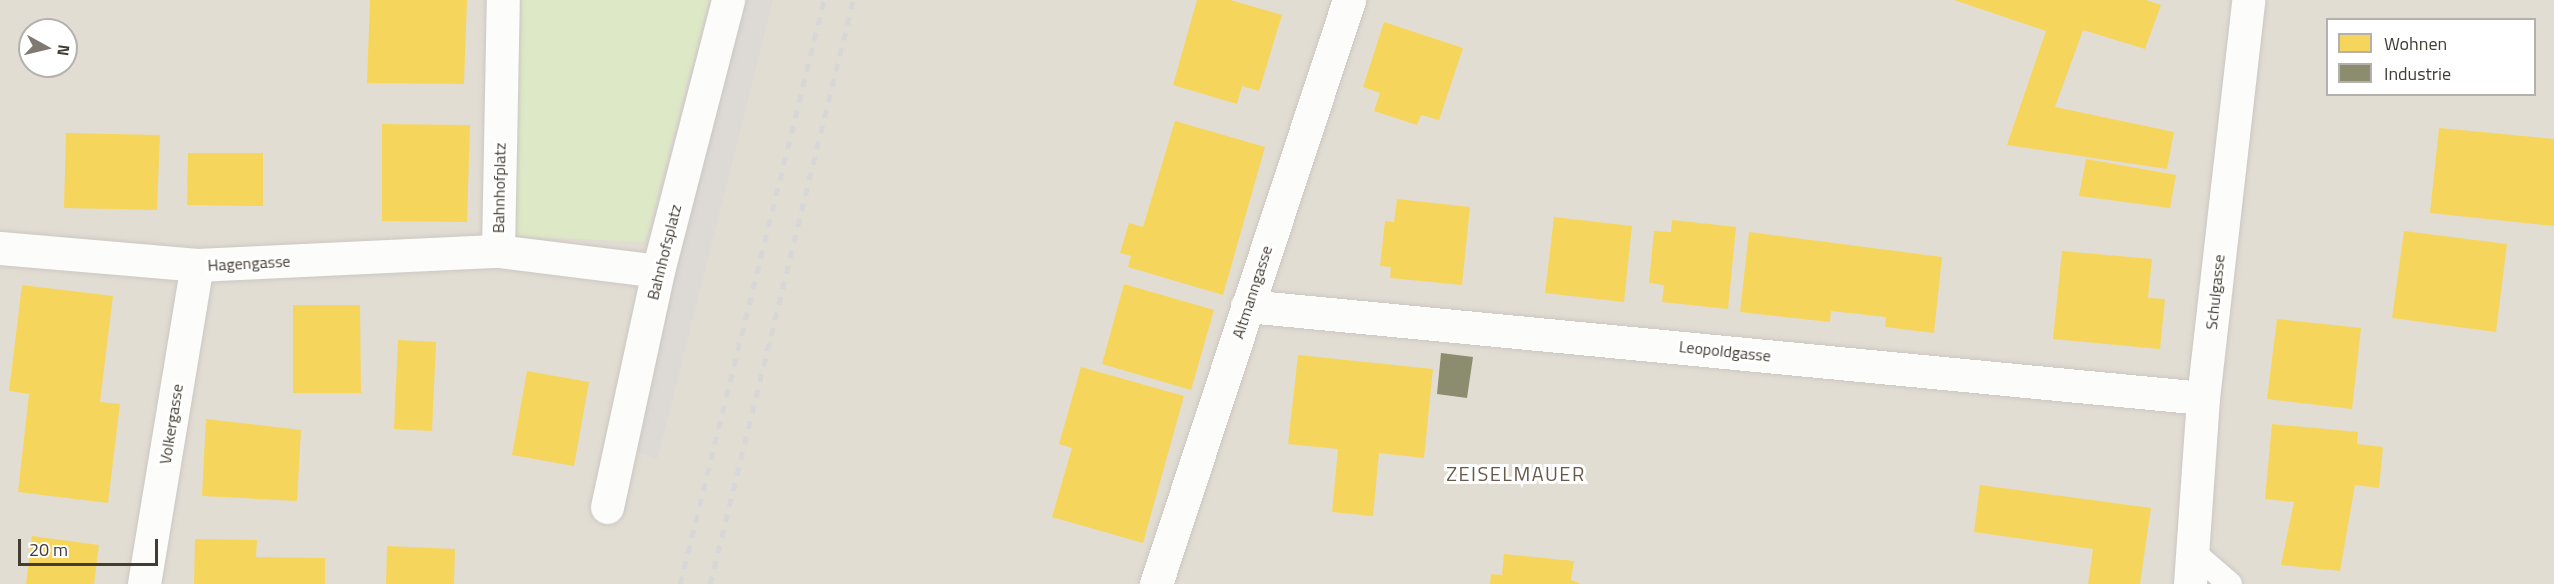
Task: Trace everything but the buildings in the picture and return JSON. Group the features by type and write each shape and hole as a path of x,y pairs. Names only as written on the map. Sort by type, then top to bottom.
{"street":[{"name":"Bahnhofplatz","path":"503,0 498,251 658,271"},
{"name":"Bahnhofsplatz","path":"607,507 658,271 728,0"},
{"name":"Altmanngasse","path":"1156,584 1349,0"},
{"name":"Schulgasse","path":"2193,569 2203,398 2248,0"},
{"name":"Hagengasse","path":"0,248 197,265 498,251"},
{"name":"Volkergasse","path":"144,584 197,265"},
{"name":"Leopoldgasse","path":"1247,306 2203,398"}],"lane":[{"path":"2193,569 2230,584"}],"shaded area":[{"path":"0,0 2554,0 2554,584 0,584"},
{"path":"741,0 773,0 658,458 628,450"}],"green space":[{"path":"520,0 709,0 645,242 514,236"}],"railway":[{"path":"680,584 824,0"},
{"path":"710,584 853,0"}],"district":[{"name":"ZEISELMAUER","path":"1516,473"}]}
